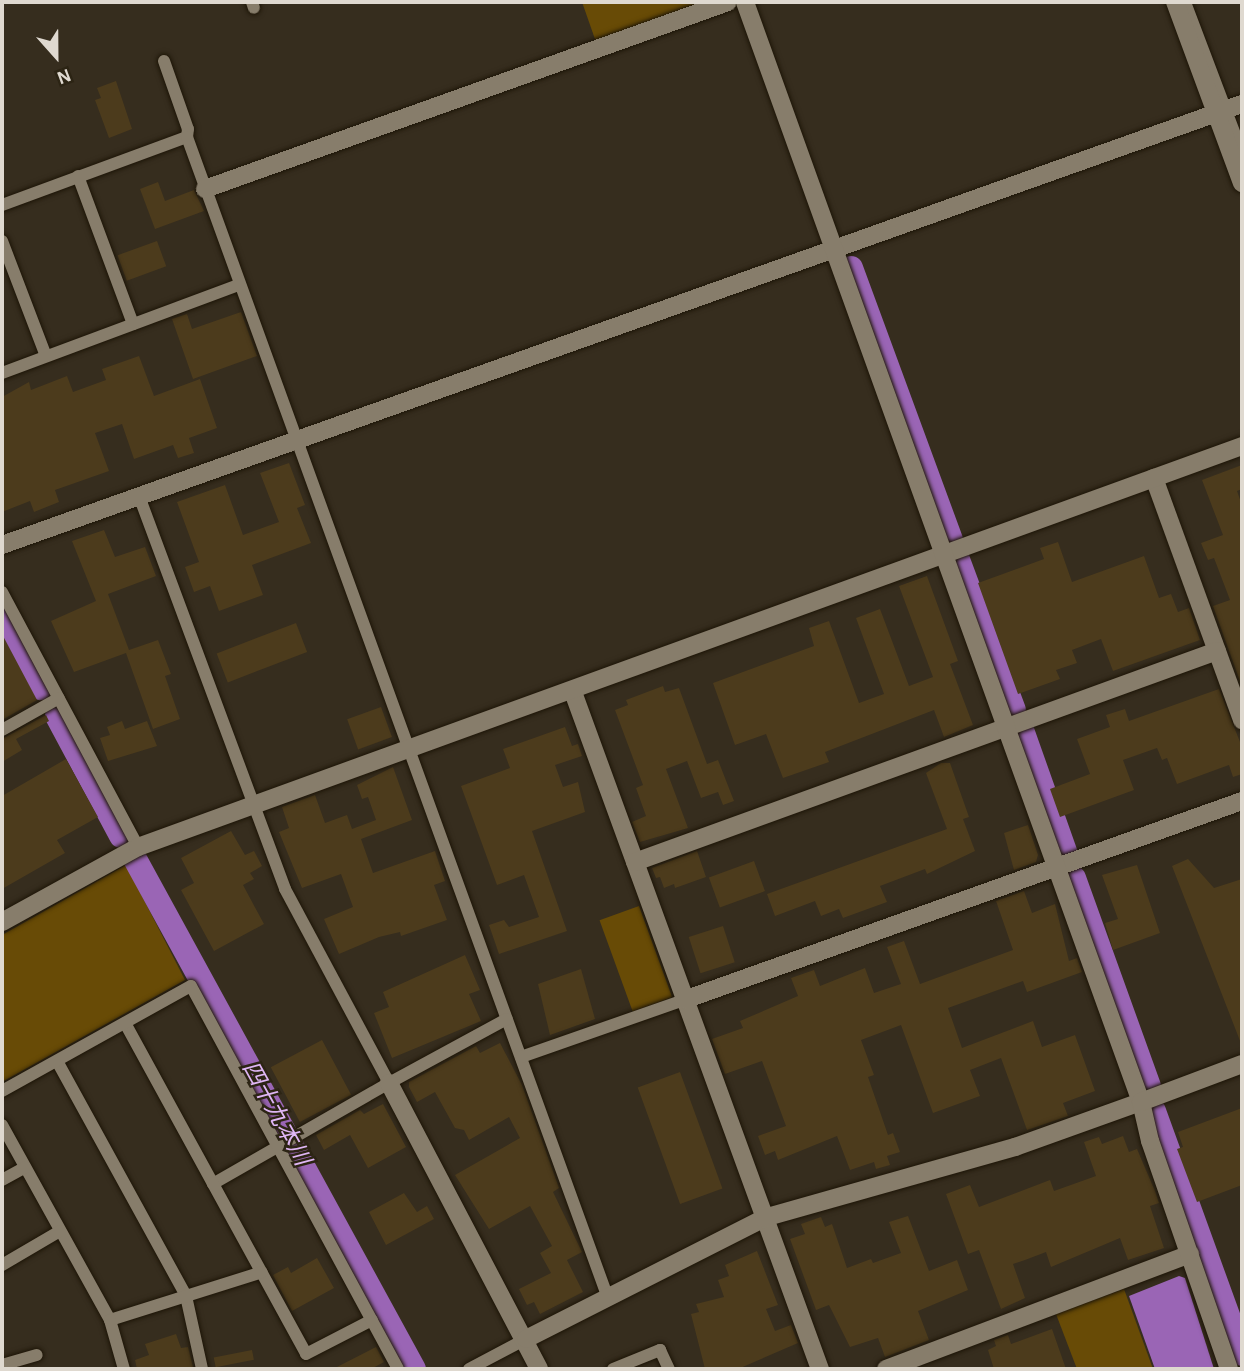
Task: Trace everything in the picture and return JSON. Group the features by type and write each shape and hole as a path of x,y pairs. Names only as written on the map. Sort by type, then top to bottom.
{"street":[{"path":"205,189 729,2"},
{"path":"746,2 1141,1102 1150,1142 1229,1369"},
{"path":"1175,2 1220,112 1242,153"},
{"path":"1185,2 1242,183"},
{"path":"164,61 188,129 187,137 239,285 608,1298"},
{"path":"2,545 297,443 834,248 1242,104"},
{"path":"2,205 187,137"},
{"path":"78,176 133,324"},
{"path":"2,241 46,356"},
{"path":"2,373 239,285"},
{"path":"2,922 138,847 573,692 1242,446"},
{"path":"1154,478 1242,720"},
{"path":"139,496 285,889 526,1339 539,1369"},
{"path":"2,592 138,847"},
{"path":"635,862 1217,651"},
{"path":"573,692 820,1369"},
{"path":"2,730 59,698"},
{"path":"522,1057 1057,870 1242,801"},
{"path":"2,1091 191,986 280,1145 398,1369"},
{"path":"213,1184 507,1019"},
{"path":"125,1023 306,1354 372,1320"},
{"path":"57,1060 186,1296 202,1369"},
{"path":"469,1369 764,1218 1015,1147 1242,1065"},
{"path":"2,1125 110,1320 124,1369"},
{"path":"2,1180 25,1167"},
{"path":"2,1265 60,1231"},
{"path":"886,1369 1191,1254"},
{"path":"110,1320 262,1272"},
{"path":"613,1369 660,1350 669,1369"},
{"path":"2,1365 37,1354"}],"shaded area":[{"path":"582,2 712,2 596,42"},
{"path":"126,865 185,980 2,1082 2,935"},
{"path":"639,906 672,997 633,1012 600,920"},
{"path":"1179,1276 1185,1278 1214,1369 1155,1369 1129,1296"},
{"path":"1124,1289 1153,1369 1077,1369 1056,1314"}],"building":[{"path":"116,81 132,129 109,138 95,100 101,98 97,88"},
{"path":"158,182 165,201 194,190 204,211 155,229 140,189"},
{"path":"157,241 166,266 127,281 118,255"},
{"path":"241,312 257,356 193,379 172,319 187,314 192,329"},
{"path":"139,356 154,396 200,379 217,428 189,438 194,453 178,458 173,445 134,459 122,424 95,433 109,471 55,490 59,502 34,512 30,501 2,512 2,397 29,382 31,390 67,376 73,392 106,380 102,369"},
{"path":"289,463 305,505 297,508 311,543 252,565 263,595 219,611 210,586 194,592 185,567 199,562 177,502 225,485 243,535 279,522 260,473"},
{"path":"1242,465 1242,489 1237,491 1242,505 1241,684 1213,606 1230,600 1214,558 1208,560 1201,543 1223,535 1202,480"},
{"path":"104,530 115,557 145,547 156,576 108,594 129,650 158,640 171,674 165,676 180,719 153,729 126,653 74,672 51,621 96,601 72,541"},
{"path":"1058,542 1072,582 1144,556 1159,598 1171,594 1178,612 1189,608 1200,640 1113,671 1101,639 1072,650 1077,663 1056,670 1060,679 1018,694 978,583 1044,559 1040,548"},
{"path":"927,576 958,661 950,664 973,725 944,737 934,710 825,752 829,762 783,778 766,734 735,745 713,683 814,646 809,628 829,621 859,703 884,694 856,618 880,609 909,686 933,677 899,586"},
{"path":"296,623 307,652 228,682 217,653"},
{"path":"2,634 37,700 2,720"},
{"path":"663,686 665,692 679,688 707,764 718,760 734,801 723,805 718,792 701,798 687,761 666,769 688,828 640,842 632,822 646,816 636,788 643,785 615,710 628,705 626,700"},
{"path":"1219,689 1242,747 1242,774 1233,777 1229,765 1177,784 1167,758 1162,760 1157,748 1123,760 1134,790 1060,817 1050,789 1090,774 1077,739 1110,727 1106,715 1125,709 1129,721"},
{"path":"381,707 392,737 358,749 347,719"},
{"path":"46,715 49,721 16,739 22,750 2,762 2,739"},
{"path":"122,721 125,729 147,721 157,746 108,761 100,738 110,735 107,727"},
{"path":"565,727 572,746 578,744 582,756 555,765 563,787 578,782 585,812 532,831 567,931 499,954 489,925 504,920 509,927 539,917 524,875 497,885 461,786 510,768 503,749"},
{"path":"66,759 98,817 57,840 65,853 2,889 2,796"},
{"path":"941,763 950,763 969,817 963,819 975,851 927,874 925,869 880,886 887,902 843,918 839,909 821,916 815,901 775,916 767,894 947,829 926,773"},
{"path":"393,767 412,820 361,839 373,873 435,851 445,881 434,885 447,920 401,936 400,932 379,937 339,954 324,919 353,907 341,874 302,888 279,832 289,828 282,807 315,795 325,823 347,815 352,829 376,820 368,797 362,799 357,785"},
{"path":"1028,825 1038,855 1036,862 1014,870 1004,833"},
{"path":"231,831 245,855 254,851 262,866 250,873 254,879 243,885 264,924 214,951 181,890 194,883 181,858"},
{"path":"697,851 706,877 675,888 674,884 664,888 660,877 656,878 652,868"},
{"path":"1188,859 1214,888 1242,879 1242,1046 1172,866"},
{"path":"754,861 765,891 720,907 709,877"},
{"path":"1137,865 1160,933 1113,950 1105,923 1118,919 1102,875"},
{"path":"1024,891 1032,913 1055,904 1069,961 1077,958 1082,972 1027,992 1023,981 948,1008 962,1048 1033,1021 1042,1047 1075,1035 1095,1091 1063,1103 1068,1116 1027,1130 1001,1058 970,1070 980,1096 933,1113 901,1025 861,1040 874,1075 868,1077 888,1135 893,1133 900,1152 887,1156 890,1165 876,1169 874,1162 850,1170 837,1136 778,1160 775,1151 765,1155 758,1136 786,1126 762,1061 725,1074 712,1039 743,1028 740,1021 798,996 791,978 814,970 820,986 865,968 874,993 901,984 887,947 904,941 920,984 1013,950 996,901"},
{"path":"723,926 735,962 701,973 689,937"},
{"path":"465,955 480,990 469,994 481,1021 392,1058 374,1013 389,1007 383,992"},
{"path":"581,969 595,1019 550,1035 538,984"},
{"path":"322,1040 351,1095 300,1122 271,1067"},
{"path":"500,1043 522,1085 559,1188 553,1192 582,1252 567,1260 583,1292 540,1314 534,1302 527,1305 519,1289 551,1273 540,1253 552,1246 530,1206 489,1229 455,1175 520,1138 509,1117 469,1140 464,1130 455,1128 435,1092 417,1102 409,1087 409,1082 476,1046 480,1053"},
{"path":"680,1072 722,1189 680,1204 638,1087"},
{"path":"383,1104 406,1147 368,1168 350,1135 324,1150 316,1135 360,1110 364,1114"},
{"path":"1242,1108 1242,1185 1197,1202 1177,1149 1183,1147 1178,1132"},
{"path":"1123,1136 1129,1152 1137,1149 1155,1191 1159,1203 1150,1206 1164,1248 1128,1260 1120,1238 1051,1267 1046,1252 1013,1264 1025,1298 1001,1309 979,1250 968,1254 946,1194 970,1185 979,1207 1050,1180 1054,1191 1096,1176 1084,1142 1099,1137 1102,1144"},
{"path":"404,1193 417,1212 427,1206 434,1219 386,1245 369,1212"},
{"path":"908,1216 929,1271 957,1260 968,1290 918,1311 929,1340 885,1357 878,1338 850,1347 829,1305 816,1310 790,1239 805,1234 801,1224 821,1217 825,1227 832,1224 847,1268 871,1259 873,1263 901,1253 889,1222"},
{"path":"757,1251 778,1305 766,1309 775,1331 791,1325 798,1343 738,1369 705,1369 691,1314 699,1312 696,1304 724,1297 718,1280 729,1276 725,1265"},
{"path":"317,1258 334,1288 292,1311 273,1275 288,1267 291,1273"},
{"path":"1052,1329 1066,1369 994,1369 988,1350 996,1346 994,1340 1008,1335 1011,1344"},
{"path":"176,1334 181,1348 188,1347 193,1367 137,1369 135,1360 149,1355 145,1344"},
{"path":"376,1347 384,1362 371,1369 333,1369"},
{"path":"252,1350 254,1360 216,1367 214,1357"}],"waterway":[{"path":"851,268 951,540"},
{"path":"957,557 1014,710"},
{"name":"四十九本川","path":"2,614 41,688"},
{"name":"四十九本川","path":"57,716 121,836"},
{"path":"1021,727 1066,854"},
{"name":"四十九本川","path":"135,859 414,1369"},
{"path":"1074,878 1149,1086"},
{"path":"1154,1111 1242,1354"}]}
